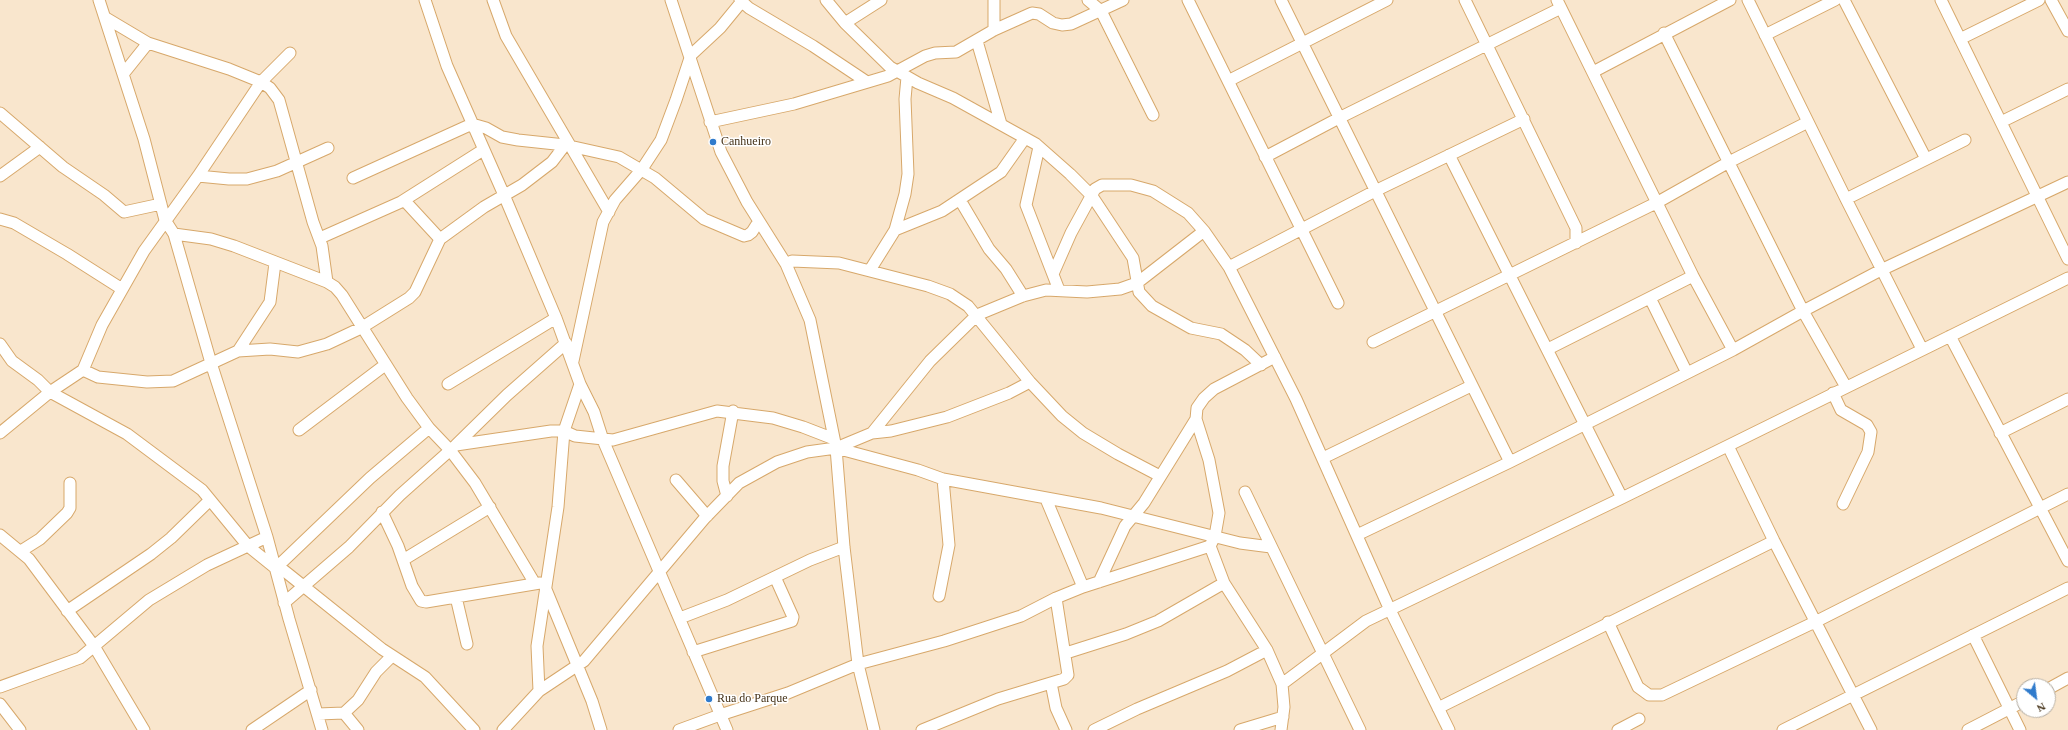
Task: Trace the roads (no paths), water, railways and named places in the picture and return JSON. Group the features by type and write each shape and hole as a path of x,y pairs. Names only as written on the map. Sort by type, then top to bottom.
{"street":[{"path":"99,0 124,73 165,220 174,234 211,363 267,537 276,567 284,603 322,730"},
{"path":"425,0 447,66 556,318 573,361 580,384 594,412 603,440 727,730"},
{"path":"493,0 506,36 567,145 609,212"},
{"path":"671,0 691,55 710,122 721,152 735,181 786,264 810,320 835,444 844,547 858,664 874,730"},
{"path":"826,0 845,23 890,67 953,98 1025,138 1039,147 1092,196 1133,258 1140,292 1152,306 1191,328 1221,334 1245,350 1262,365"},
{"path":"845,23 881,0"},
{"path":"994,0 994,30"},
{"path":"1088,0 1101,11 1153,115"},
{"path":"710,122 794,104 867,82 902,74 925,56 935,53 956,52 994,30 1032,13 1062,25 1072,24 1123,0"},
{"path":"1188,0 1300,230 1338,303"},
{"path":"1281,0 1510,462"},
{"path":"1228,81 1302,44 1374,3 1387,0"},
{"path":"1465,0 1576,228 1576,243"},
{"path":"1593,72 1664,33 1730,0"},
{"path":"1748,0 1846,200 1922,349"},
{"path":"1765,35 1836,0"},
{"path":"1844,0 1926,159"},
{"path":"1941,0 2068,259"},
{"path":"1960,39 2039,0"},
{"path":"2051,0 2068,31"},
{"path":"573,361 603,222 615,200 642,169 661,140 691,55 720,28 741,1 867,82"},
{"path":"1265,157 1487,44 1559,4 1658,202 1693,276 1733,350"},
{"path":"106,18 148,43 229,69 261,82 270,88 279,100 313,222 320,238 325,258 327,282"},
{"path":"1664,33 1803,311 1846,387"},
{"path":"977,40 1001,124"},
{"path":"124,73 148,43"},
{"path":"0,433 50,392 83,370 94,341 122,289 165,220 198,176 261,82 290,53"},
{"path":"870,270 895,230 905,194 908,174 905,99 902,74"},
{"path":"2001,122 2068,89"},
{"path":"0,113 63,167 104,195 124,212 161,204"},
{"path":"1229,267 1375,191 1524,119"},
{"path":"1373,342 1658,202 1729,162 1808,122"},
{"path":"353,178 472,124 486,128 502,137 567,145 619,157 642,169 704,218 744,236 748,235 759,221"},
{"path":"895,230 942,211 1001,172 1025,138"},
{"path":"1846,200 1965,140"},
{"path":"83,370 98,377 147,382 173,381 238,351 270,349 298,352 327,344 361,328 409,298 415,292 440,238 454,227 522,185 552,162 567,145"},
{"path":"0,176 40,147"},
{"path":"1039,147 1026,205 1059,290"},
{"path":"198,176 229,179 247,178 277,171 296,164 328,148"},
{"path":"320,238 404,200 483,150"},
{"path":"1449,155 1622,498"},
{"path":"1356,535 1510,462 1688,373 1881,270 2068,182"},
{"path":"1054,274 1071,232 1095,189 1102,184 1110,183 1131,185 1153,191 1188,213 1204,231 1229,267 1296,399 1390,610 1449,730"},
{"path":"404,200 440,238"},
{"path":"960,200 989,248 1023,296"},
{"path":"0,219 14,224 75,258 122,289"},
{"path":"1576,228 1589,236"},
{"path":"872,433 930,361 977,315 1023,296 1046,290 1087,292 1120,289 1137,283 1204,231"},
{"path":"174,234 221,242 327,282 342,295 385,366 429,428 453,447 534,582"},
{"path":"786,264 792,261 839,263 928,286 950,294 968,306 977,315 1030,382 1062,416 1083,433 1118,454 1160,476"},
{"path":"238,351 270,302 275,263"},
{"path":"1548,349 1693,276"},
{"path":"1282,684 1323,654 1350,631 1366,621 1622,498 2068,278"},
{"path":"1650,298 1688,373"},
{"path":"448,384 556,318"},
{"path":"1950,336 2068,561"},
{"path":"284,603 349,547 382,512 507,395 566,343"},
{"path":"0,344 12,361 38,380 50,392 127,434 202,490 248,546 304,586 392,656 425,677 474,730"},
{"path":"679,730 788,693 858,664 944,641 1020,616 1056,598 1083,587 1210,546 1216,536 1219,513 1209,460 1196,419 1197,408 1204,398 1214,389 1275,357"},
{"path":"299,430 385,366"},
{"path":"503,730 539,691 578,666 707,516 739,483 777,462 872,433 891,431 947,417 1009,393 1030,382"},
{"path":"539,691 536,661 537,646 558,507 564,432 580,384"},
{"path":"1323,458 1471,386"},
{"path":"1833,393 1841,410 1867,425 1871,432 1868,452 1843,504"},
{"path":"2000,433 2068,399"},
{"path":"453,447 529,434 564,432 576,436 603,440 621,438 717,411 733,411 773,418 803,427 835,444 943,479 979,487 1022,493 1134,516 1240,543 1271,547"},
{"path":"727,496 723,481 723,466 733,411"},
{"path":"1099,582 1125,526 1134,516 1196,419"},
{"path":"276,567 370,478 429,428"},
{"path":"1728,446 1774,541 1817,621 1871,730"},
{"path":"939,596 949,544 943,479"},
{"path":"676,480 707,516"},
{"path":"21,552 40,539 67,513 70,508 70,483"},
{"path":"1245,492 1360,730"},
{"path":"1608,622 1638,687 1649,695 1662,695 1817,621 2068,494"},
{"path":"1046,499 1083,587"},
{"path":"67,612 151,554 171,538 210,500"},
{"path":"403,560 490,507"},
{"path":"382,512 420,601 426,602 534,582 546,585"},
{"path":"0,535 29,559 67,612 94,646 144,730"},
{"path":"0,687 80,658 149,600 207,565 267,537"},
{"path":"1438,708 1608,622 1774,541"},
{"path":"1210,546 1224,583 1267,650 1282,684 1284,697 1281,730"},
{"path":"680,618 727,600 810,560 844,547"},
{"path":"693,652 788,624 792,621 793,616 775,577"},
{"path":"1066,653 1126,634 1158,621 1224,583"},
{"path":"546,585 601,730"},
{"path":"1783,730 2068,588"},
{"path":"456,597 466,644"},
{"path":"922,730 998,699 1064,679 1068,675 1066,653 1056,598"},
{"path":"1973,635 2020,730"},
{"path":"1094,730 1137,709 1227,672 1267,650"},
{"path":"318,714 344,713 358,700 376,672 392,656"},
{"path":"2056,685 2068,678"},
{"path":"1051,683 1060,721 1066,730"},
{"path":"252,730 311,690"},
{"path":"0,704 20,730"},
{"path":"1968,730 2016,705"},
{"path":"344,713 358,730"},
{"path":"1240,730 1283,717"},
{"path":"1624,729 1639,719"}],"place":[{"name":"Canhueiro","path":"713,142"},
{"name":"Rua do Parque","path":"709,699"}]}
